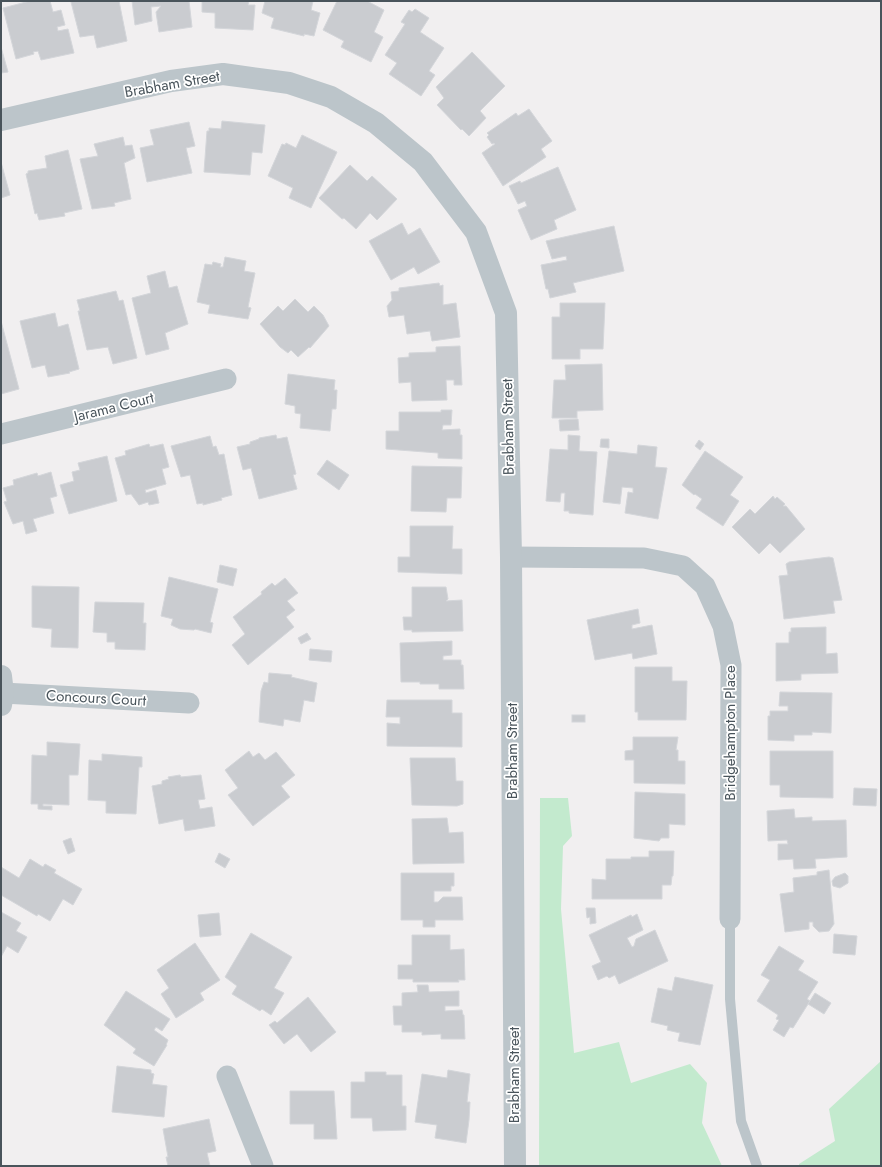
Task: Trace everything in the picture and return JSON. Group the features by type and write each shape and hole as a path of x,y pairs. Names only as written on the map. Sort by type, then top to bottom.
{"street":[{"name":"Brabham Street","path":"1,120 172,81 223,74 289,83 331,98 376,123 423,162 476,232 506,313 511,557 515,1166"},
{"name":"Jarama Court","path":"1,434 226,380"},
{"name":"Bridgehampton Place","path":"511,557 644,558 683,566 705,586 723,626 731,665 730,919"},
{"name":"Concours Court","path":"2,691 189,703"},
{"path":"227,1076 263,1166"}],"lane":[{"path":"730,919 730,999 741,1121 757,1166"}],"green space":[{"path":"540,798 568,798 572,836 563,846 561,909 574,1053 619,1042 631,1083 690,1064 707,1083 702,1123 722,1166 539,1166"},
{"path":"881,1061 881,1166 799,1166 799,1164 835,1141 829,1109"}],"building":[{"path":"30,1 50,1 53,12 61,10 65,25 57,27 58,31 68,29 74,53 41,60 38,51 33,52 34,54 16,59 3,8"},
{"path":"119,1 127,41 97,48 94,35 80,37 71,2"},
{"path":"132,1 189,1 192,27 159,32 156,12 161,6 151,7 152,21 135,25"},
{"path":"202,1 249,1 248,5 255,5 253,30 215,28 215,13 202,12"},
{"path":"265,1 313,1 311,10 320,13 314,36 304,34 304,36 271,28 274,18 262,13"},
{"path":"337,1 367,1 384,10 374,32 383,37 371,62 341,47 344,41 323,30"},
{"path":"415,9 429,18 420,32 444,48 429,71 435,75 421,96 389,74 397,63 385,55 405,24 401,22 409,10 412,12"},
{"path":"1,47 8,72 1,73"},
{"path":"472,52 505,86 480,111 486,118 469,136 462,129 461,130 437,105 444,98 436,87"},
{"path":"529,109 552,141 541,149 546,157 503,186 482,153 495,144 492,144 487,137 489,135 487,133 516,113 518,116"},
{"path":"222,121 265,125 262,153 252,152 250,175 204,172 207,131 209,131 209,128 221,129"},
{"path":"189,122 195,146 186,148 192,173 147,182 140,148 154,145 150,130"},
{"path":"302,135 337,152 311,208 289,198 293,188 268,176 282,144 285,145 286,143 296,148"},
{"path":"123,137 125,146 132,145 135,158 124,163 131,199 114,203 115,206 92,209 80,159 98,156 94,144"},
{"path":"68,150 82,209 64,213 65,216 39,220 37,213 35,214 26,174 28,171 47,168 45,156"},
{"path":"1,162 10,195 1,198"},
{"path":"350,165 367,181 372,176 397,199 377,220 370,213 356,229 344,218 342,219 319,198"},
{"path":"558,167 576,210 554,220 557,229 531,240 518,210 527,206 525,201 518,204 509,186 520,181 521,183"},
{"path":"402,223 408,235 420,228 440,262 418,274 414,267 391,280 369,241"},
{"path":"614,226 624,271 573,283 576,292 550,298 548,289 546,289 541,265 567,260 566,256 552,259 546,241"},
{"path":"225,257 246,261 244,271 255,273 248,307 251,308 248,319 208,313 210,305 197,302 205,264 212,265 213,262 221,264 220,267 223,267"},
{"path":"165,271 169,288 177,286 188,324 165,333 169,349 146,355 132,298 151,293 147,276"},
{"path":"439,283 440,286 443,285 443,305 456,303 460,337 432,341 430,331 407,334 404,315 389,317 387,306 392,300 391,292 399,291 399,288"},
{"path":"116,291 119,301 123,300 137,358 113,364 108,347 87,350 77,300"},
{"path":"295,299 308,312 314,306 323,315 329,326 310,348 309,347 298,357 291,350 288,353 280,347 260,324 278,306 283,311"},
{"path":"560,303 605,303 603,349 580,349 580,359 552,359 552,317 560,317"},
{"path":"55,313 58,327 68,324 79,369 69,372 70,373 48,377 45,365 32,368 20,321"},
{"path":"1,321 19,389 1,394"},
{"path":"460,346 462,385 454,385 454,380 446,380 447,400 412,401 411,382 399,383 398,358 409,357 409,353 436,352 436,347"},
{"path":"602,364 603,410 577,411 577,418 552,418 554,380 566,380 565,365"},
{"path":"288,374 335,380 334,390 337,390 336,409 332,409 330,431 300,428 301,414 295,413 295,406 285,404"},
{"path":"441,410 452,410 451,425 443,425 442,430 460,429 460,435 462,435 462,459 438,458 438,453 386,449 386,431 399,431 399,412 441,412"},
{"path":"578,419 579,430 560,431 559,420"},
{"path":"276,435 277,439 287,437 296,474 293,475 297,489 259,499 251,468 243,470 237,447 250,444 250,442 259,438"},
{"path":"568,435 580,436 579,451 597,452 593,515 569,513 569,511 564,511 565,493 561,493 560,502 546,501 550,449 568,450"},
{"path":"210,436 213,447 216,446 219,455 224,454 232,495 221,498 222,500 203,505 203,503 197,504 190,475 181,477 171,446"},
{"path":"601,439 609,439 609,448 600,447"},
{"path":"699,440 704,444 700,450 695,446"},
{"path":"149,444 150,447 163,444 169,467 162,469 166,484 145,490 146,493 156,490 159,503 149,505 148,502 139,505 131,494 126,495 115,458 126,455 125,451"},
{"path":"638,445 657,447 655,467 667,468 658,519 625,513 628,492 633,493 633,488 622,487 620,504 603,502 609,451 637,454"},
{"path":"705,451 743,477 730,495 739,501 723,526 696,508 702,499 695,494 694,495 682,485"},
{"path":"107,456 117,501 69,514 60,485 74,481 72,472 80,470 78,463"},
{"path":"327,460 349,475 339,490 317,474"},
{"path":"412,466 462,467 461,498 447,498 446,512 411,511"},
{"path":"51,472 57,496 50,498 54,513 33,519 37,531 26,534 23,521 13,524 4,502 7,501 3,488 14,485 13,480 37,473 38,476"},
{"path":"773,496 775,499 777,497 785,504 783,506 786,506 805,529 780,553 770,543 759,554 732,527 750,509 755,514"},
{"path":"410,526 453,526 452,549 462,549 462,574 398,572 398,557 410,557"},
{"path":"829,557 833,558 842,600 833,601 835,613 784,619 779,576 788,575 786,564 789,562"},
{"path":"220,565 237,569 233,586 217,582"},
{"path":"169,577 218,589 210,622 213,623 211,633 195,629 180,629 171,625 173,619 161,616"},
{"path":"285,578 298,593 287,601 295,610 286,617 294,627 248,665 232,645 245,634 233,617 262,594 261,592 272,583 275,586"},
{"path":"32,586 79,587 78,648 51,647 52,629 32,627"},
{"path":"412,587 446,587 448,599 446,601 462,600 463,631 412,632 412,630 404,630 403,617 412,617"},
{"path":"95,602 144,603 143,623 146,623 145,650 115,649 115,642 107,642 107,633 93,632"},
{"path":"638,609 640,623 632,625 632,629 652,625 657,654 633,659 632,653 595,660 587,620"},
{"path":"826,627 826,654 837,653 838,673 801,674 801,680 776,681 776,643 789,643 789,632 791,632 791,628"},
{"path":"307,633 311,639 301,644 298,638"},
{"path":"452,641 452,655 443,656 443,660 461,660 461,665 463,665 464,689 439,689 439,684 401,682 400,643"},
{"path":"310,649 332,651 331,662 309,660"},
{"path":"635,667 672,667 672,681 687,681 686,720 638,720 638,712 635,712"},
{"path":"269,673 292,675 291,677 317,683 314,702 304,700 300,722 284,719 283,726 259,722 261,691 264,682 268,683"},
{"path":"780,692 832,693 831,733 812,732 812,735 794,735 794,741 768,740 768,716 770,716 770,711 788,711 788,706 779,706"},
{"path":"387,700 452,700 452,713 462,713 462,747 387,746 387,723 400,724 400,717 386,717"},
{"path":"572,715 585,715 585,722 572,722"},
{"path":"633,737 678,737 676,750 678,750 678,761 685,761 685,784 634,783 634,760 625,760 625,751 633,750"},
{"path":"47,742 80,744 78,775 69,775 69,805 43,804 43,806 52,806 52,810 38,809 38,804 31,804 32,755 47,756"},
{"path":"249,751 253,757 259,753 265,760 276,752 295,775 281,786 290,797 253,826 228,795 238,788 225,770"},
{"path":"770,751 833,751 833,798 780,797 780,785 770,785"},
{"path":"102,754 142,757 142,767 139,767 136,814 106,813 106,801 88,800 89,760 102,761"},
{"path":"410,758 455,758 456,781 463,781 463,804 457,806 412,805"},
{"path":"180,775 181,777 201,775 205,799 198,800 200,809 212,807 215,826 185,831 183,819 159,824 152,786 162,784 162,781 169,779 168,777"},
{"path":"854,788 877,789 876,806 853,805"},
{"path":"635,792 685,794 685,825 669,824 669,838 661,838 659,841 634,838"},
{"path":"794,809 795,818 812,817 812,821 846,820 847,857 815,859 816,868 794,869 793,859 778,860 778,844 788,844 787,840 768,841 767,811"},
{"path":"447,818 449,833 463,832 464,863 413,864 412,819"},
{"path":"71,838 75,851 68,854 63,841"},
{"path":"649,851 674,851 673,876 671,885 662,885 662,899 592,899 592,879 606,880 606,859 649,857"},
{"path":"219,853 230,859 225,868 215,862"},
{"path":"30,859 43,867 45,864 56,870 54,873 82,889 73,905 63,899 50,921 38,914 37,916 1,895 1,867 19,878"},
{"path":"829,870 834,924 829,931 819,932 813,926 813,922 809,922 809,929 785,932 780,894 794,892 793,878 817,875 817,872"},
{"path":"401,873 454,873 454,886 451,886 451,891 434,891 434,902 438,902 443,897 462,897 463,920 435,920 435,927 423,927 423,920 401,920"},
{"path":"845,873 848,876 848,883 840,888 833,886 832,881 835,877"},
{"path":"586,908 595,908 596,923 590,924 590,917 587,918"},
{"path":"1,912 21,923 16,931 27,937 18,953 7,946 1,957"},
{"path":"219,913 221,935 200,937 198,915"},
{"path":"637,914 643,930 627,938 632,947 634,946 636,939 655,930 668,961 619,984 615,975 609,978 607,976 598,980 592,966 601,962 589,935 631,915 632,917"},
{"path":"251,933 292,957 274,988 284,993 271,1015 262,1009 260,1011 232,994 237,986 225,977"},
{"path":"834,934 857,936 855,955 833,953"},
{"path":"412,935 450,935 450,950 464,949 465,980 458,980 459,982 413,982 413,979 398,979 398,965 412,965"},
{"path":"195,943 220,980 200,993 204,1000 176,1018 161,994 169,988 157,970"},
{"path":"779,946 804,961 798,970 818,982 807,999 810,1001 793,1028 790,1027 784,1037 773,1030 779,1020 776,1019 778,1015 757,1001 770,980 761,975"},
{"path":"675,977 713,985 700,1045 678,1041 680,1033 667,1030 668,1026 651,1022 658,988 672,991"},
{"path":"417,985 428,985 429,992 459,991 459,1006 445,1006 445,1011 462,1010 464,1015 465,1039 441,1039 441,1034 422,1035 422,1032 402,1032 402,1025 394,1025 393,1006 402,1006 402,993 418,992"},
{"path":"126,991 170,1019 162,1031 156,1027 154,1030 168,1040 167,1045 154,1066 133,1053 136,1049 104,1025"},
{"path":"815,993 831,1003 824,1014 808,1004"},
{"path":"308,997 336,1032 311,1052 297,1034 284,1044 269,1025 275,1021 277,1023"},
{"path":"117,1066 151,1070 151,1073 154,1074 152,1084 167,1086 164,1117 112,1112"},
{"path":"448,1070 470,1074 467,1102 470,1102 469,1120 466,1143 435,1138 437,1125 415,1122 422,1074 447,1078"},
{"path":"365,1072 386,1072 386,1075 402,1075 402,1106 406,1106 406,1130 373,1131 372,1118 351,1118 351,1082 365,1082"},
{"path":"290,1091 334,1091 337,1139 314,1139 314,1124 290,1124"},
{"path":"209,1119 216,1151 207,1153 210,1166 168,1166 166,1157 168,1157 163,1129"}]}
